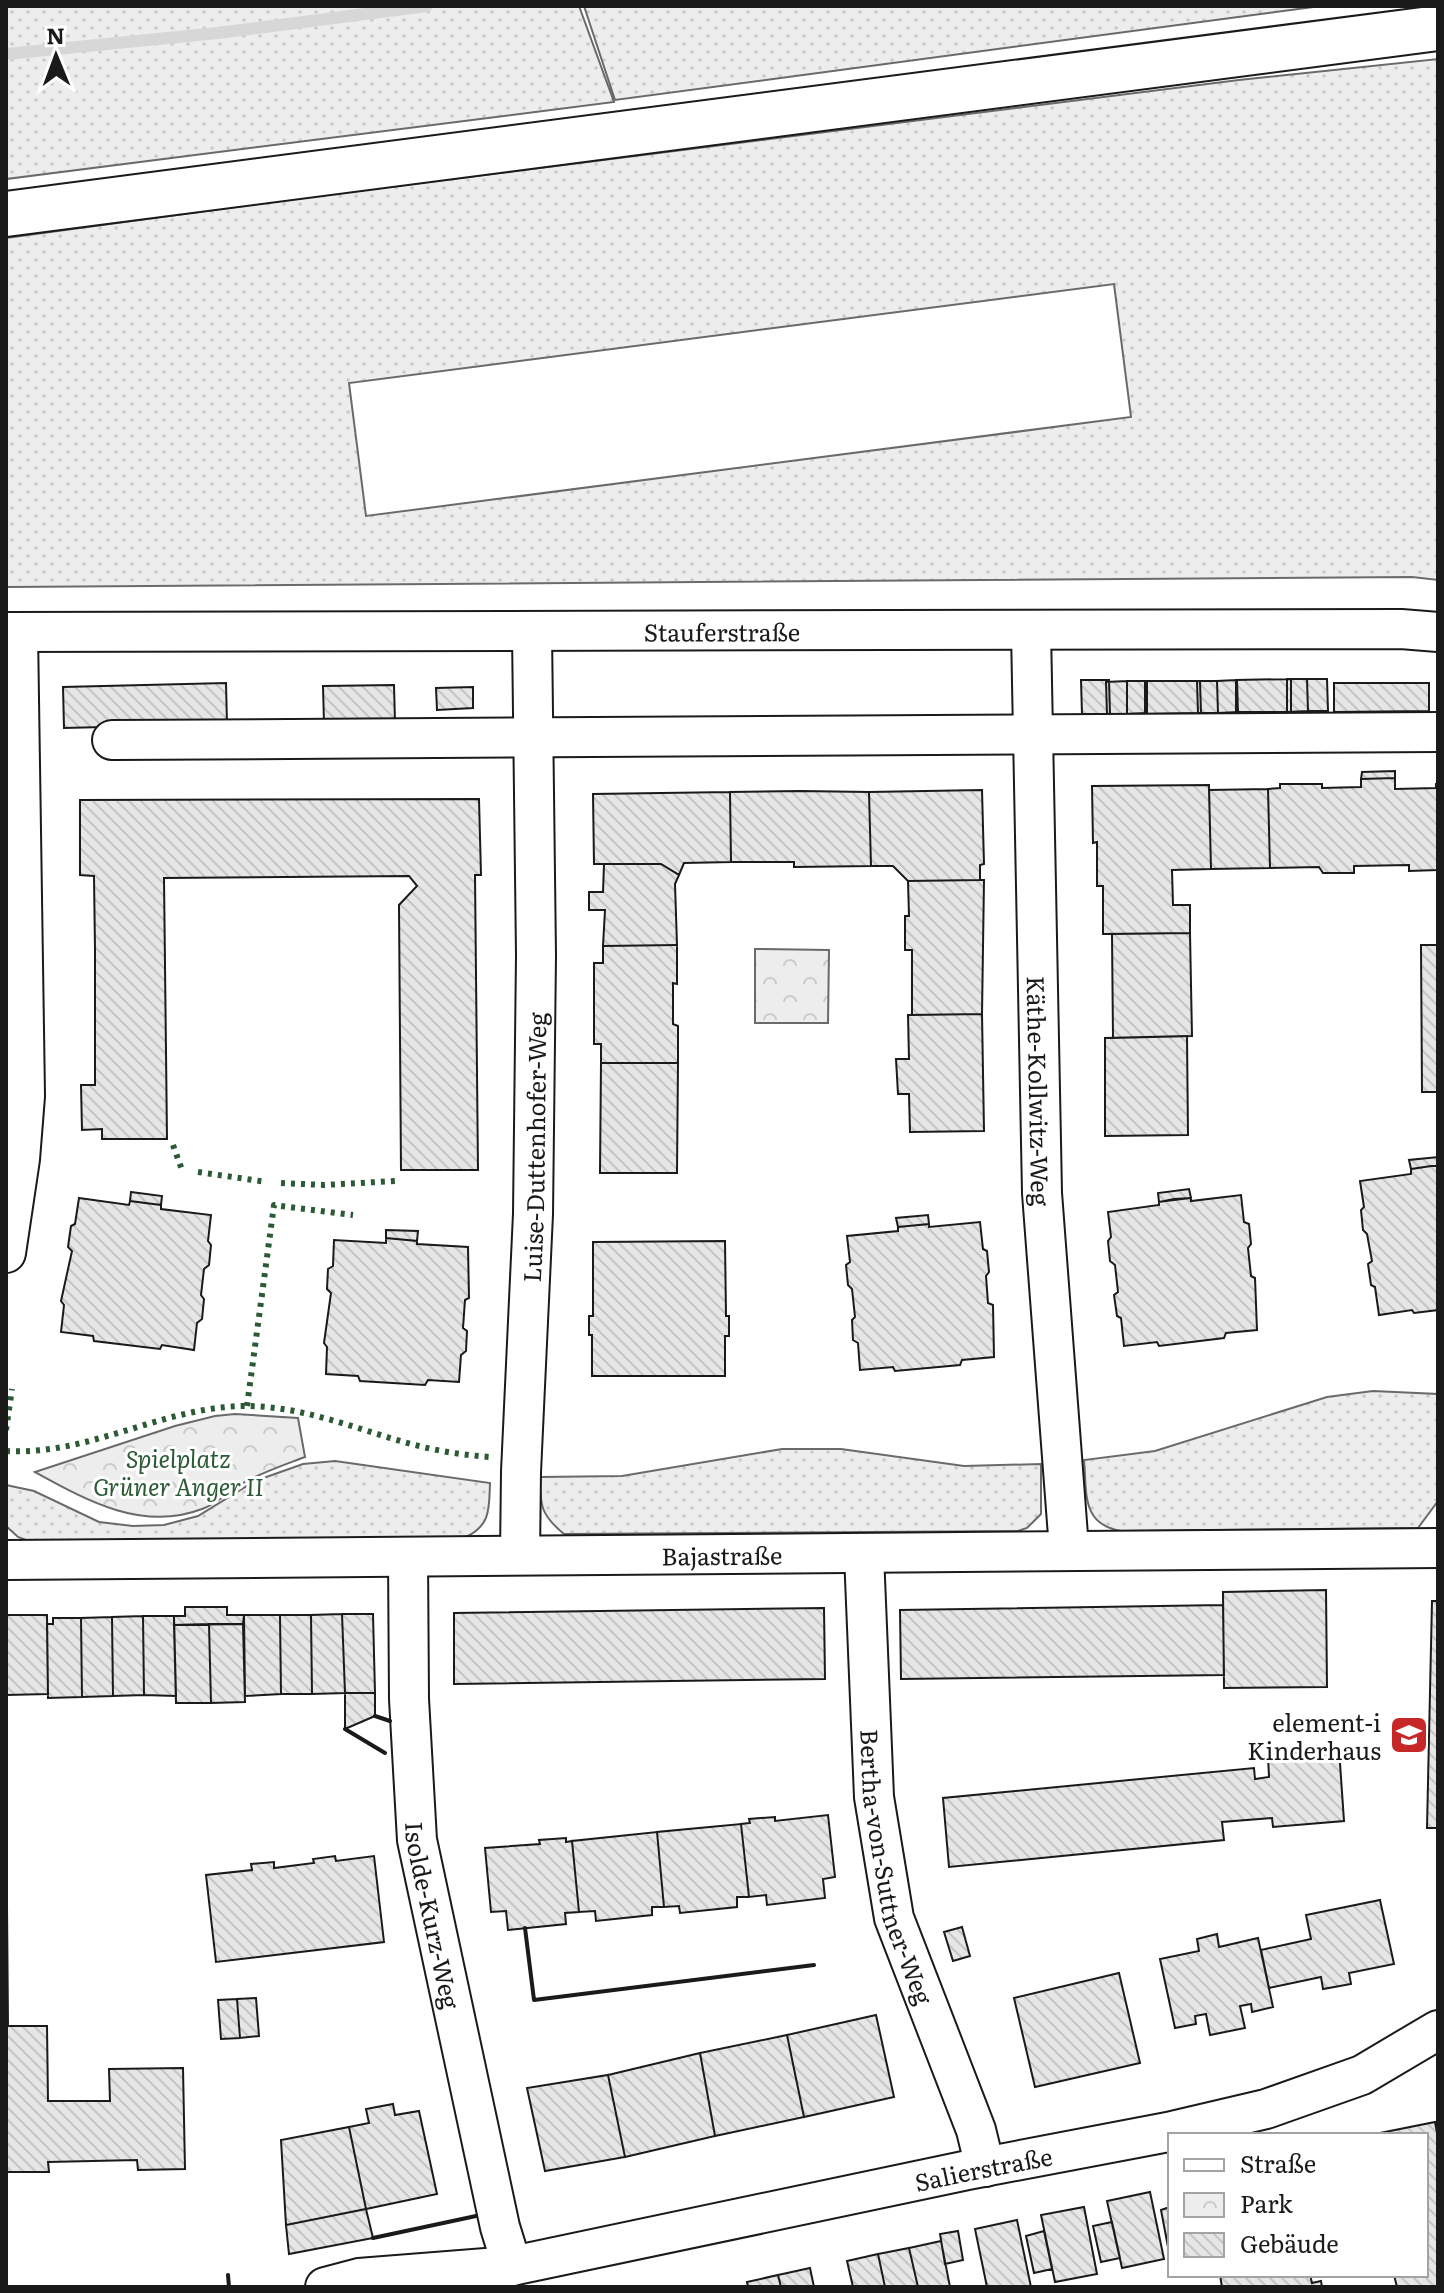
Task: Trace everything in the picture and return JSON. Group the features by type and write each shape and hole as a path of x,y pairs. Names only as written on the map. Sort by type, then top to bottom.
{"street":[{"path":"6,214 1438,28"},
{"name":"Stauferstraße","path":"12,632 1401,629 1438,632"},
{"name":"Käthe-Kollwitz-Weg","path":"1031,631 1042,1193 1069,1549"},
{"path":"6,1253 20,1159 25,1096 12,632"},
{"name":"Luise-Duttenhofer-Weg","path":"520,1555 533,1214 536,971 532,632"},
{"path":"112,740 1438,732"},
{"name":"Bajastraße","path":"6,1560 1438,1548"},
{"name":"Bertha-von-Suttner-Weg","path":"864,1554 874,1797 894,1918 976,2130 985,2167"},
{"name":"Isolde-Kurz-Weg","path":"408,1557 409,1699 417,1840 500,2227 512,2266"},
{"name":"Salierstraße","path":"325,2287 359,2278 512,2266 1168,2132 1266,2109 1362,2075 1438,2030"},
{"name":"Salierstraße","path":"478,2287 512,2266"}],"green space":[{"path":"6,6 579,6 614,102 6,179"},
{"path":"584,6 1321,6 615,100"},
{"path":"1438,59 1438,580 1412,577 6,587 6,238 1239,80","holes":["1114,284 1131,417 366,516 349,383"]},
{"path":"755,949 829,950 828,1023 755,1023"},
{"path":"1373,1391 1438,1394 1438,1501 1418,1528 1121,1531 1099,1522 1089,1505 1084,1460 1155,1451 1327,1397"},
{"name":"Spielplatz Grüner Anger II","path":"235,1414 298,1418 305,1457 243,1483 208,1507 158,1517 115,1510 35,1472 175,1426"},
{"path":"782,1449 841,1449 964,1466 1041,1464 1041,1514 1027,1528 1018,1531 564,1534 546,1515 542,1503 540,1477 622,1476"},
{"path":"335,1461 490,1483 487,1515 480,1527 466,1537 31,1542 18,1537 6,1526 6,1485 34,1491 99,1522 133,1526 164,1525 198,1516 255,1481 303,1464"}],"building":[{"path":"1287,679 1307,679 1308,711 1287,712"},
{"path":"1291,679 1291,712 1236,712 1236,680"},
{"path":"1307,679 1327,679 1328,711 1308,711"},
{"path":"1081,680 1109,680 1110,714 1082,714"},
{"path":"1237,680 1238,712 1218,713 1217,681"},
{"path":"1127,681 1127,714 1107,714 1106,682"},
{"path":"1127,681 1147,681 1147,713 1127,714"},
{"path":"1145,681 1200,681 1201,713 1145,714"},
{"path":"1197,681 1217,681 1218,713 1198,713"},
{"path":"226,683 227,724 64,728 63,687"},
{"path":"1334,683 1429,683 1429,711 1334,712"},
{"path":"394,685 395,722 324,723 323,686"},
{"path":"473,687 473,708 437,710 436,688"},
{"path":"1395,771 1395,778 1361,779 1362,772"},
{"path":"1395,778 1395,789 1436,788 1438,784 1438,870 1409,871 1409,865 1354,866 1354,873 1323,873 1319,867 1270,868 1268,789 1280,788 1280,784 1322,784 1322,788 1361,787 1361,779"},
{"path":"1209,785 1211,869 1172,870 1173,905 1190,905 1190,933 1103,934 1103,886 1097,886 1092,786"},
{"path":"1268,789 1270,868 1211,869 1209,790"},
{"path":"982,790 984,864 980,865 980,880 908,881 893,866 871,866 869,792"},
{"path":"730,792 869,792 871,866 794,867 794,862 731,862"},
{"path":"730,792 731,862 684,863 679,875 661,864 594,864 593,794"},
{"path":"479,799 481,875 475,875 478,1170 401,1170 399,905 417,886 409,876 164,878 167,1139 102,1139 102,1129 82,1130 81,1085 95,1085 95,950 94,876 80,875 80,800"},
{"path":"604,864 661,864 679,875 675,884 677,945 603,946 605,910 589,910 589,892 603,892"},
{"path":"984,880 982,1014 912,1015 912,950 905,950 905,916 909,916 908,881"},
{"path":"1190,933 1192,1036 1113,1038 1112,934"},
{"path":"677,945 673,1024 678,1026 678,1063 601,1063 601,1044 594,1044 594,963 603,963 603,946"},
{"path":"1421,945 1438,945 1438,1092 1422,1092"},
{"path":"982,1014 984,1131 910,1132 909,1094 898,1094 896,1059 909,1059 908,1015"},
{"path":"1187,1036 1188,1135 1105,1136 1105,1038"},
{"path":"601,1063 678,1063 677,1173 600,1173"},
{"path":"1438,1157 1438,1165 1411,1169 1409,1160"},
{"path":"1438,1165 1438,1310 1379,1315 1375,1287 1371,1285 1368,1264 1372,1261 1367,1234 1363,1230 1361,1210 1364,1207 1360,1181 1411,1174 1411,1169"},
{"path":"1189,1189 1191,1198 1159,1202 1158,1193"},
{"path":"131,1192 162,1196 161,1205 130,1201"},
{"path":"1241,1195 1244,1222 1249,1224 1251,1244 1248,1248 1251,1276 1255,1278 1257,1330 1226,1333 1224,1338 1159,1346 1157,1342 1124,1346 1121,1318 1117,1316 1114,1295 1118,1292 1115,1265 1110,1261 1108,1212 1159,1205 1159,1202 1174,1199 1191,1198 1191,1201"},
{"path":"79,1198 129,1205 130,1201 161,1205 161,1209 211,1215 209,1265 204,1269 202,1319 197,1323 194,1350 94,1341 93,1336 61,1332 64,1305 61,1301 72,1251 68,1247"},
{"path":"928,1215 929,1224 898,1227 896,1218"},
{"path":"980,1222 983,1249 987,1251 988,1303 993,1305 994,1357 962,1360 960,1365 895,1371 893,1367 860,1370 858,1343 853,1340 852,1320 855,1317 846,1265 850,1262 847,1236 898,1231 898,1227"},
{"path":"386,1230 418,1231 417,1241 386,1238"},
{"path":"386,1238 417,1241 417,1244 468,1247 469,1298 465,1300 463,1328 467,1331 466,1351 461,1355 459,1382 428,1380 425,1385 360,1381 358,1376 326,1374 327,1347 324,1343 331,1293 327,1289 328,1269 333,1266 334,1240 386,1243"},
{"path":"725,1241 729,1336 725,1336 725,1376 592,1376 589,1316 593,1316 593,1242"},
{"path":"1326,1590 1327,1687 1224,1688 1223,1592"},
{"path":"1432,1601 1438,1601 1438,1828 1427,1828"},
{"path":"1223,1605 1224,1675 901,1679 900,1610"},
{"path":"185,1607 227,1607 227,1615 244,1615 243,1624 174,1625 174,1616 185,1616"},
{"path":"824,1608 825,1679 454,1684 454,1613"},
{"path":"342,1614 345,1693 312,1694 311,1615"},
{"path":"342,1614 373,1614 375,1693 345,1693"},
{"path":"6,1615 47,1615 48,1694 6,1695"},
{"path":"244,1615 280,1615 281,1694 245,1696"},
{"path":"280,1615 311,1615 312,1694 281,1694"},
{"path":"143,1616 144,1695 113,1696 112,1617"},
{"path":"143,1616 174,1616 176,1696 144,1695"},
{"path":"112,1617 113,1696 82,1697 81,1618"},
{"path":"53,1618 81,1618 82,1697 48,1698 47,1624 53,1624"},
{"path":"209,1624 211,1703 176,1703 174,1625"},
{"path":"209,1624 243,1624 245,1702 211,1703"},
{"path":"345,1693 375,1693 375,1716 345,1729"},
{"path":"1339,1749 1344,1821 1273,1827 1272,1818 1222,1822 1224,1840 949,1867 943,1798 1254,1768 1255,1779 1269,1777 1268,1755"},
{"path":"828,1815 835,1877 823,1879 825,1898 767,1905 766,1895 749,1897 741,1824 750,1823 749,1819 775,1817 775,1821"},
{"path":"741,1824 749,1897 737,1897 737,1907 680,1913 679,1906 664,1907 657,1832"},
{"path":"657,1832 664,1907 652,1907 652,1915 596,1921 595,1911 579,1912 572,1841"},
{"path":"566,1838 566,1842 572,1841 579,1912 565,1913 566,1924 508,1930 506,1911 491,1912 485,1848 540,1844 539,1840"},
{"path":"335,1856 336,1861 374,1856 384,1942 216,1962 206,1875 252,1870 251,1864 274,1862 274,1868 314,1863 313,1859"},
{"path":"1380,1900 1394,1964 1349,1973 1351,1984 1323,1989 1321,1977 1269,1988 1261,1950 1311,1939 1306,1915"},
{"path":"6,1906 8,2026 6,2026"},
{"path":"962,1927 970,1956 953,1961 944,1932"},
{"path":"1217,1934 1219,1947 1258,1938 1273,2007 1252,2012 1251,2004 1240,2006 1245,2028 1210,2035 1206,2014 1195,2016 1196,2024 1175,2028 1160,1959 1199,1951 1197,1939"},
{"path":"1119,1973 1140,2063 1035,2087 1014,1998"},
{"path":"256,1998 259,2036 240,2038 237,1999"},
{"path":"237,1999 240,2038 221,2039 218,2000"},
{"path":"876,2015 894,2097 804,2117 787,2035"},
{"path":"6,2026 47,2026 48,2101 110,2101 109,2069 183,2068 185,2169 138,2170 137,2160 48,2162 49,2172 6,2172"},
{"path":"787,2035 804,2117 715,2136 700,2053"},
{"path":"700,2053 715,2136 625,2157 608,2075"},
{"path":"608,2075 625,2157 545,2171 527,2088"},
{"path":"393,2104 395,2115 419,2111 437,2194 366,2209 349,2127 369,2123 366,2109"},
{"path":"1435,2122 1438,2138 1438,2287 1397,2287 1394,2277 1428,2277 1428,2133 1380,2133"},
{"path":"349,2127 366,2209 286,2225 281,2140"},
{"path":"1150,2192 1164,2259 1122,2268 1107,2201"},
{"path":"1084,2207 1097,2274 1055,2282 1041,2215"},
{"path":"1168,2208 1168,2247 1161,2210"},
{"path":"366,2209 373,2238 289,2254 286,2225"},
{"path":"1017,2220 1031,2287 987,2287 975,2229"},
{"path":"1112,2222 1120,2258 1101,2262 1093,2226"},
{"path":"958,2231 963,2260 945,2264 940,2234"},
{"path":"1044,2231 1052,2269 1034,2273 1026,2236"},
{"path":"941,2241 950,2287 918,2287 909,2248"},
{"path":"909,2248 918,2287 885,2287 878,2254"},
{"path":"878,2254 885,2287 853,2287 847,2261"},
{"path":"810,2268 814,2287 781,2287 778,2275"},
{"path":"778,2275 781,2287 748,2287 747,2282"},
{"path":"1220,2277 1310,2277 1312,2283 1321,2281 1322,2287 1222,2287"}],"waterway":[{"path":"6,54 218,33 427,6"}],"hedge":[{"path":"173,1145 182,1170"},
{"path":"198,1172 267,1182"},
{"path":"281,1183 324,1185 395,1181"},
{"path":"247,1406 274,1205 353,1215"},
{"path":"6,1430 12,1389"},
{"path":"6,1451 37,1451 67,1446 184,1414 245,1406 309,1414 421,1446 490,1457"}],"wall":[{"path":"375,1716 390,1721"},
{"path":"345,1729 385,1753"},
{"path":"525,1928 534,2000 814,1965"},
{"path":"373,2238 476,2216"},
{"path":"228,2275 229,2287"}],"place":[{"name":"element-i Kinderhaus","path":"1409,1735"}]}
